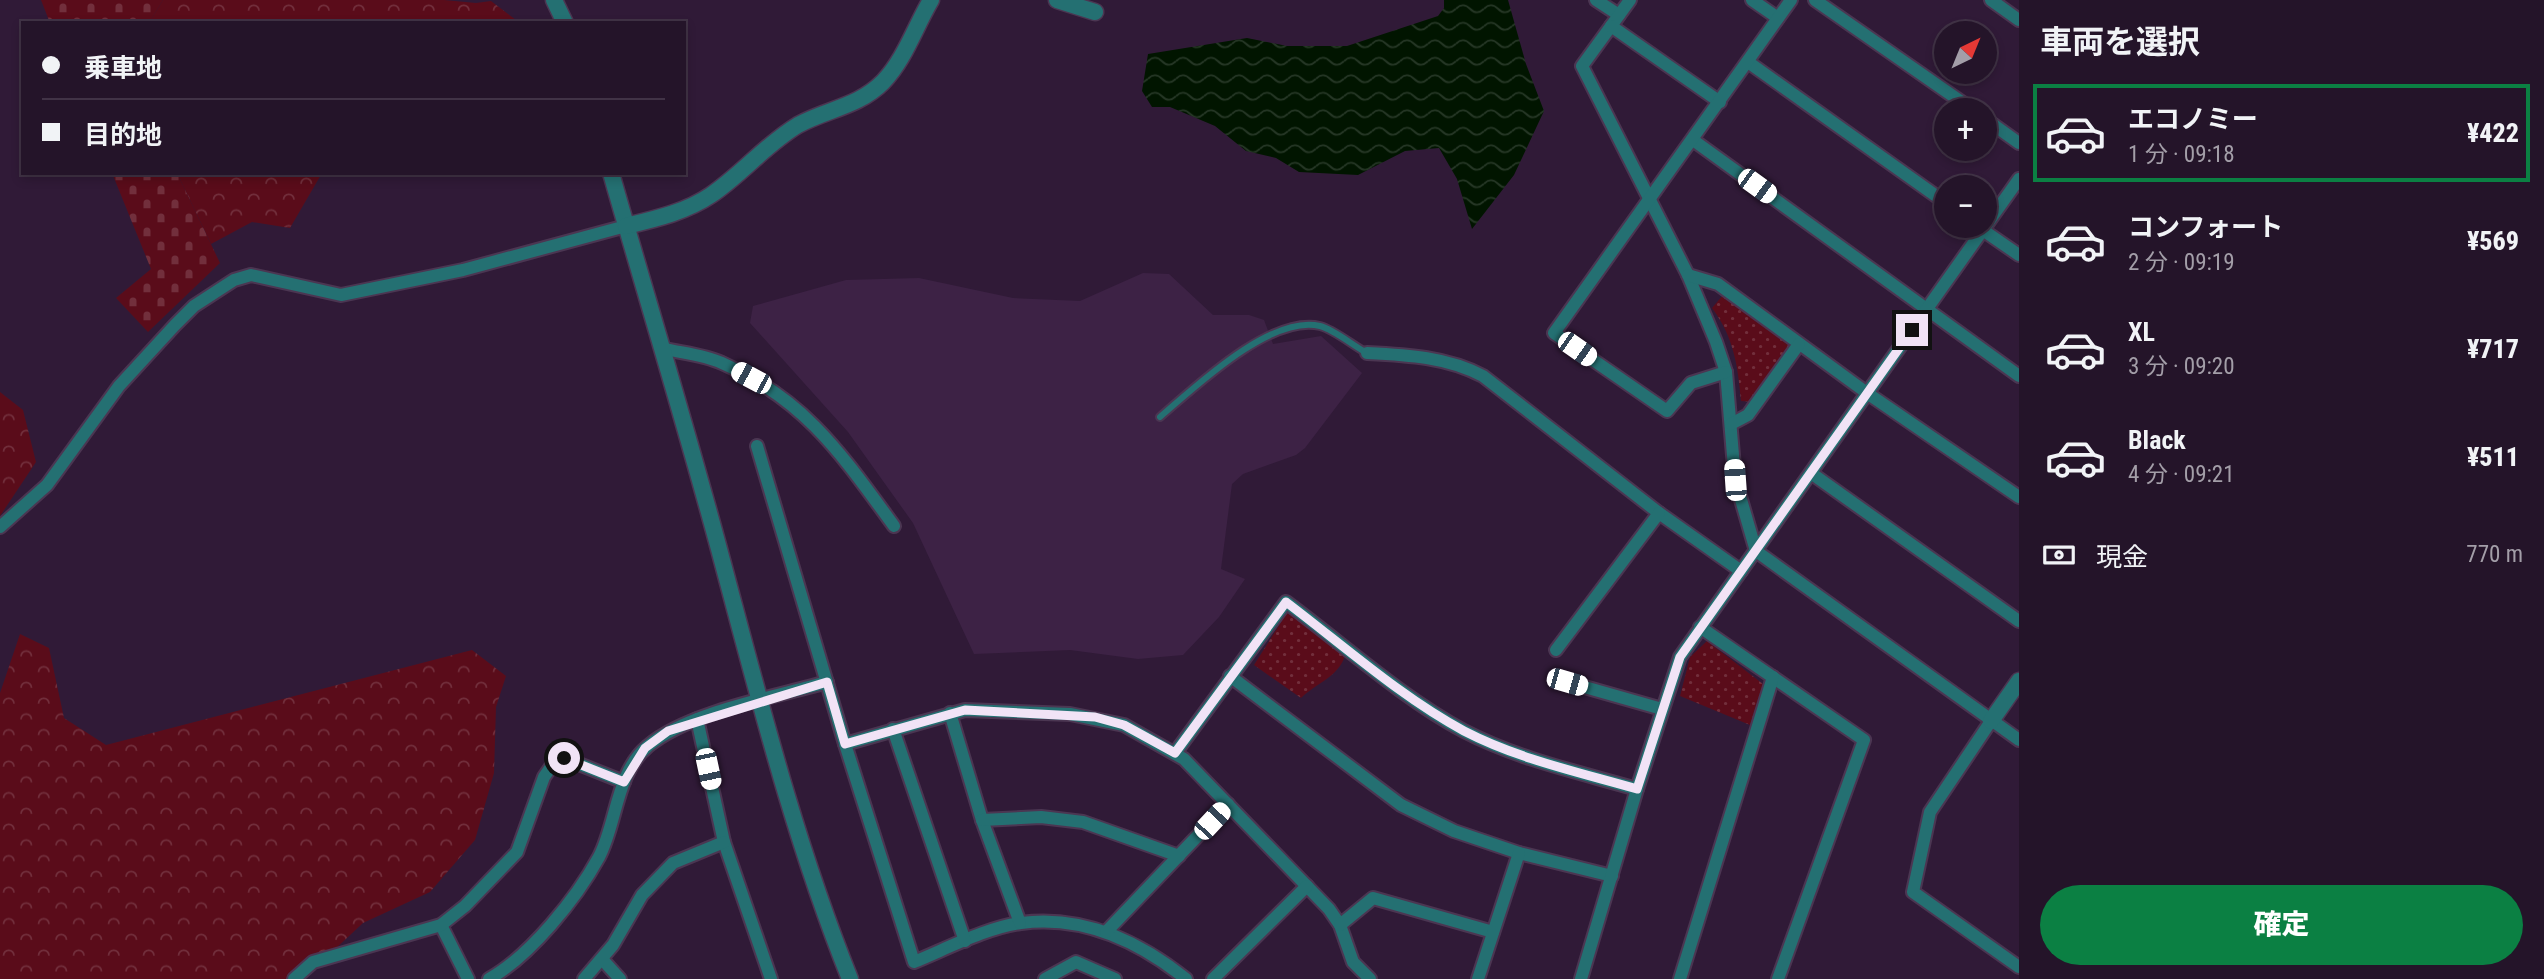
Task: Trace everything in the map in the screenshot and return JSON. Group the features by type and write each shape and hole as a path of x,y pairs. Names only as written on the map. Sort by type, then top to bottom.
{"street":[{"path":"554,0 564,21"},
{"path":"0,527 47,485 81,442 119,386 175,324 194,306 234,280 251,275 341,295 463,270 685,209 711,195 768,144 802,124 866,98 900,60 913,29 931,0"},
{"path":"1057,0 1094,12"},
{"path":"1596,0 1615,21 1720,102"},
{"path":"1630,0 1582,66 1688,275 1726,372 1735,480 1756,551 2019,740"},
{"path":"1752,0 1778,18"},
{"path":"1726,372 1691,383 1667,411 1554,333 1650,202 1791,0"},
{"path":"1815,0 1956,98"},
{"path":"1991,0 2019,20"},
{"path":"1748,62 1934,194"},
{"path":"1997,127 2019,142"},
{"path":"1693,140 2019,376"},
{"path":"612,175 665,349 760,701 817,895 850,979"},
{"path":"1997,207 2019,179"},
{"path":"1581,979 1661,709 1680,657 1927,309 1973,238"},
{"path":"1994,238 2019,256"},
{"path":"1688,275 1718,284 1867,394 2019,498"},
{"path":"1731,424 1748,415 1800,344"},
{"path":"665,349 720,362 779,394 834,443 894,526"},
{"path":"1367,353 1444,360 1461,364 1483,376 1659,513 1741,571"},
{"path":"757,446 845,744 914,962 1020,923 1064,924 1106,932 1142,949 1186,979"},
{"path":"1811,473 2019,621"},
{"path":"1556,650 1659,513"},
{"path":"1175,753 1286,602 1422,704 1464,731 1521,756 1637,789"},
{"path":"1700,627 1864,740 1778,979"},
{"path":"1230,676 1401,805 1454,831 1519,853 1612,876"},
{"path":"1680,979 1773,677"},
{"path":"2019,681 1930,811 1913,892 2019,967"},
{"path":"489,979 509,968 556,918 599,856 624,782 645,748 668,731 697,719 827,682"},
{"path":"1567,682 1661,709"},
{"path":"845,744 965,710 1095,717 1124,725 1175,753 1228,804 1307,886 1340,925 1356,974 1370,979"},
{"path":"950,713 982,820 1020,923"},
{"path":"697,719 724,842 771,979"},
{"path":"893,729 965,942"},
{"path":"294,979 313,962 440,925 465,906 517,852 544,777 555,761 564,758 624,782"},
{"path":"1106,932 1228,804"},
{"path":"982,820 1041,817 1083,822 1179,856"},
{"path":"584,979 602,959 642,894 673,863 724,842"},
{"path":"1478,979 1519,853"},
{"path":"1213,979 1307,886"},
{"path":"1340,925 1373,898 1493,932"},
{"path":"440,925 468,979"},
{"path":"602,959 620,979"},
{"path":"1045,979 1076,962 1115,979"}],"lane":[{"path":"1160,417 1244,349 1279,333 1306,325 1321,326 1367,353"}],"shaded area":[{"path":"1143,273 1169,274 1213,315 1249,315 1264,320 1273,344 1321,336 1362,373 1305,448 1296,455 1243,474 1232,484 1221,569 1245,579 1219,617 1183,655 1138,659 1070,650 974,654 913,523 848,432 750,323 753,306 846,280 919,278 1013,298 1080,301"}],"green space":[{"path":"41,0 163,0 150,21 49,21"},
{"path":"163,0 444,0 476,3 491,1 517,21 150,21"},
{"path":"113,175 178,175 220,263 148,332 116,298 151,269"},
{"path":"178,175 321,175 290,228 252,222 211,244"},
{"path":"1723,295 1791,345 1753,402 1741,401 1734,353 1712,308"},
{"path":"0,392 23,410 36,462 0,516"},
{"path":"1288,611 1345,655 1333,674 1301,698 1254,665"},
{"path":"20,634 49,648 64,718 106,745 472,650 506,676 496,707 494,773 475,840 430,892 363,923 303,979 0,979 0,693"},
{"path":"1707,641 1763,684 1750,725 1680,696 1690,657"}],"water":[{"path":"1444,0 1508,0 1526,64 1544,111 1514,175 1472,229 1457,179 1439,148 1405,151 1358,175 1299,172 1276,158 1246,151 1215,126 1170,107 1152,107 1142,91 1148,54 1247,38 1287,46 1347,46 1438,16 1444,8"}],"route":[{"path":"564,758 624,782 645,748 668,731 697,719 827,682 845,744 965,710 1095,717 1124,725 1175,753 1286,602 1422,704 1464,731 1521,756 1637,789 1680,657 1912,330"}]}
